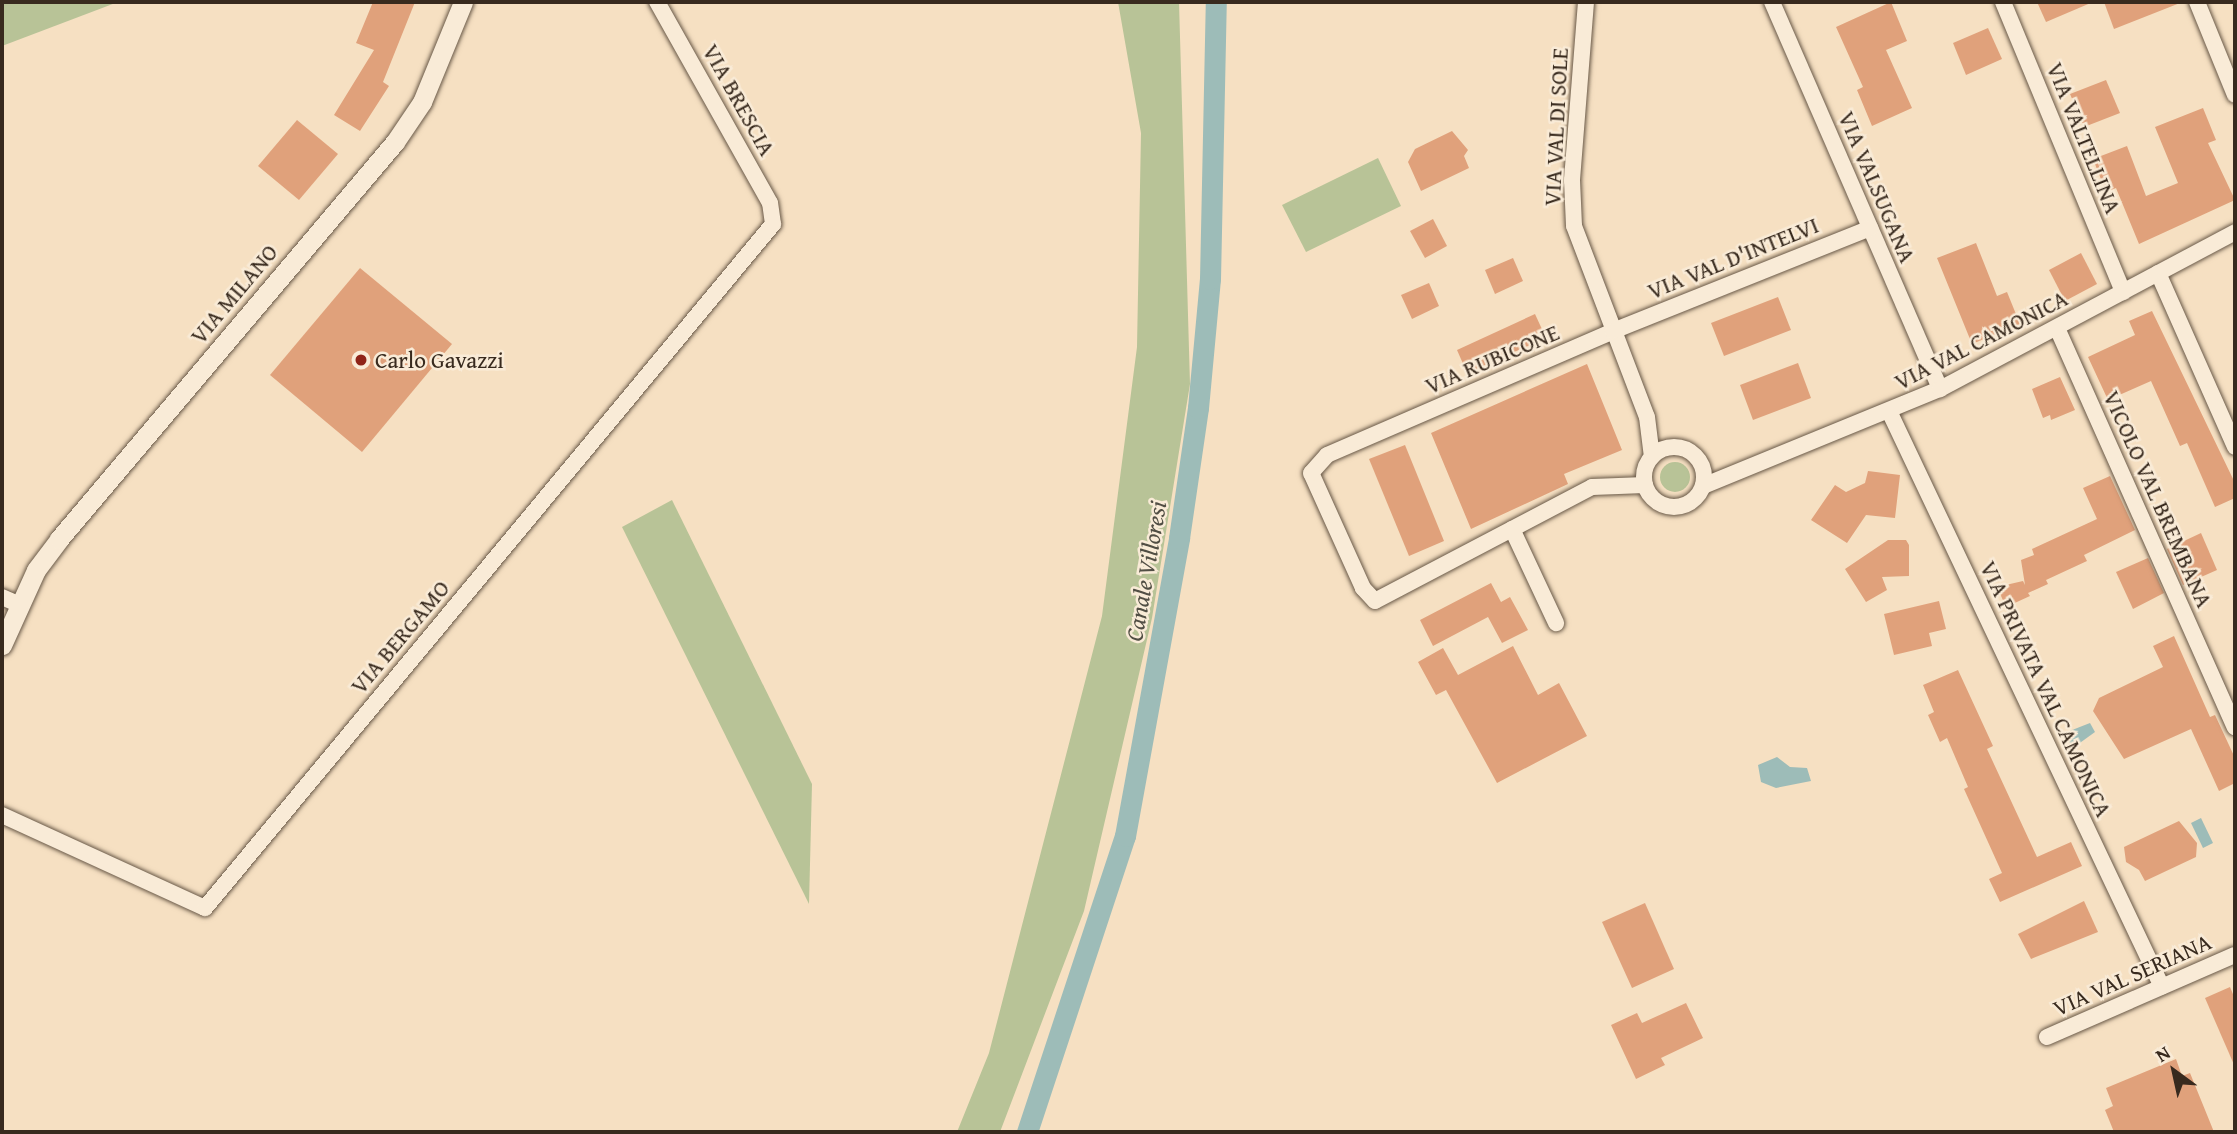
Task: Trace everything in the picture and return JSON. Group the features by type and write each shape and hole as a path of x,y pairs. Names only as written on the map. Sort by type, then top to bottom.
{"street":[{"name":"VIA MILANO","path":"2,645 11,601 59,539 395,142 422,102 463,2"},
{"name":"VIA BRESCIA","path":"657,2 770,203 773,224"},
{"name":"VIA VAL DI SOLE","path":"1586,2 1572,180 1574,226 1613,331"},
{"name":"VIA VALSUGANA","path":"1772,2 1940,389"},
{"name":"VIA VALTELLINA","path":"2003,2 2123,292"},
{"path":"2197,2 2235,95"},
{"name":"VIA BERGAMO","path":"2,815 205,908 773,224"},
{"name":"VIA VAL D'INTELVI","path":"1613,331 1870,228"},
{"name":"VIA VAL CAMONICA","path":"1703,486 1940,389 2235,232"},
{"path":"2158,273 2235,447"},
{"name":"VICOLO VAL BREMBANA","path":"2057,328 2235,727"},
{"path":"1613,331 1647,417 1670,447 1693,453 1702,466 1703,486 1692,502 1674,508 1656,501 1645,485 1650,460 1647,417"},
{"name":"VIA RUBICONE","path":"1512,529 1385,599 1375,601 1363,588 1311,473 1327,455 1613,331"},
{"name":"VIA PRIVATA VAL CAMONICA","path":"1889,411 2162,986"},
{"path":"1614,483 1670,447"},
{"name":"VIA VAL CAMONICA","path":"1702,466 1740,470"},
{"path":"1556,623 1512,529 1592,487 1614,483 1645,485"},
{"name":"VIA VAL SERIANA","path":"2047,1037 2235,955"}],"green space":[{"path":"2,2 118,2 2,46"},
{"path":"1118,2 1179,2 1190,384 1152,618 1084,911 1000,1132 957,1132 989,1053 1102,616 1137,347 1141,133"},
{"path":"1378,158 1401,206 1306,252 1282,205"},
{"path":"1675,462 1686,466 1690,477 1686,488 1675,492 1664,488 1660,477 1664,466"},
{"path":"672,500 812,784 809,904 622,527"}],"water":[{"path":"2090,723 2095,732 2077,745 2065,741 2067,732"},
{"path":"1777,757 1790,767 1807,768 1811,781 1776,788 1761,782 1758,765"},
{"path":"2201,818 2213,843 2203,848 2191,823"}],"building":[{"path":"373,2 415,2 383,82 389,86 360,131 334,115 374,50 356,43"},
{"path":"1891,2 1907,41 1886,50 1912,108 1872,126 1857,90 1863,87 1836,27"},
{"path":"2037,2 2093,2 2046,22"},
{"path":"2104,2 2180,2 2180,3 2114,29"},
{"path":"1988,28 2002,59 1966,75 1953,43"},
{"path":"2106,80 2120,113 2084,127 2070,94"},
{"path":"2203,108 2216,140 2208,143 2235,200 2139,244 2116,188 2106,192 2093,159 2127,146 2146,196 2178,183 2155,127"},
{"path":"297,120 338,154 299,200 258,166"},
{"path":"1452,131 1468,150 1464,156 1469,168 1421,191 1408,162 1415,149"},
{"path":"1433,219 1447,246 1425,258 1410,231"},
{"path":"1976,243 1997,296 2007,292 2020,324 1972,344 1937,258"},
{"path":"2081,253 2097,284 2065,301 2049,270"},
{"path":"1513,258 1523,281 1495,294 1485,270"},
{"name":"Carlo Gavazzi","path":"360,268 452,344 362,452 270,375"},
{"path":"1429,283 1439,306 1412,319 1401,295"},
{"path":"1778,297 1791,330 1724,356 1711,323"},
{"path":"2152,311 2235,483 2235,498 2215,507 2187,443 2180,446 2151,381 2108,400 2088,357 2135,335 2129,321"},
{"path":"1535,314 1546,338 1467,373 1457,350"},
{"path":"1798,363 1811,398 1753,420 1740,385"},
{"path":"1587,364 1622,450 1564,474 1568,484 1471,529 1431,433"},
{"path":"2060,377 2075,410 2051,420 2050,415 2043,418 2032,389"},
{"path":"1405,445 1444,541 1409,556 1369,459"},
{"path":"1868,471 1900,475 1895,518 1866,515 1847,543 1811,520 1835,485 1846,492 1865,483"},
{"path":"2110,476 2135,530 2084,555 2087,561 2046,580 2048,584 2006,607 1997,587 2023,581 2025,585 2021,560 2034,555 2032,549 2097,519 2083,488"},
{"path":"2201,533 2217,570 2183,585 2167,549"},
{"path":"1888,540 1906,540 1909,545 1909,576 1882,577 1887,590 1866,602 1845,569"},
{"path":"2148,558 2164,593 2133,609 2116,572"},
{"path":"1491,583 1501,602 1510,597 1528,630 1502,643 1488,617 1433,646 1420,620"},
{"path":"1939,601 1946,629 1929,633 1932,646 1894,655 1884,614"},
{"path":"2174,636 2210,717 2215,715 2235,758 2235,783 2219,791 2191,729 2124,759 2093,711 2099,698 2163,667 2153,646"},
{"path":"1513,646 1538,695 1559,683 1587,736 1497,783 1446,690 1436,695 1418,662 1443,648 1458,675"},
{"path":"1958,670 1993,746 1987,749 2037,857 2071,842 2082,866 2000,902 1989,879 2002,873 1964,789 1968,787 1947,738 1940,742 1928,715 1934,712 1923,685"},
{"path":"2179,821 2197,843 2196,857 2145,881 2139,870 2126,862 2124,847"},
{"path":"2084,901 2098,932 2031,959 2018,934"},
{"path":"1645,903 1674,969 1632,988 1602,922"},
{"path":"2230,987 2235,999 2235,1067 2205,998"},
{"path":"1686,1003 1703,1038 1661,1058 1665,1065 1636,1079 1611,1025 1637,1013 1642,1023"},
{"path":"2176,1059 2182,1076 2190,1073 2214,1132 2114,1132 2105,1110 2113,1106 2106,1088"}],"waterway":[{"name":"Canale Villoresi","path":"1027,1132 1125,836 1179,538 1198,408 1210,279 1216,2"}],"place":[{"name":"Carlo Gavazzi","path":"361,360"}]}
